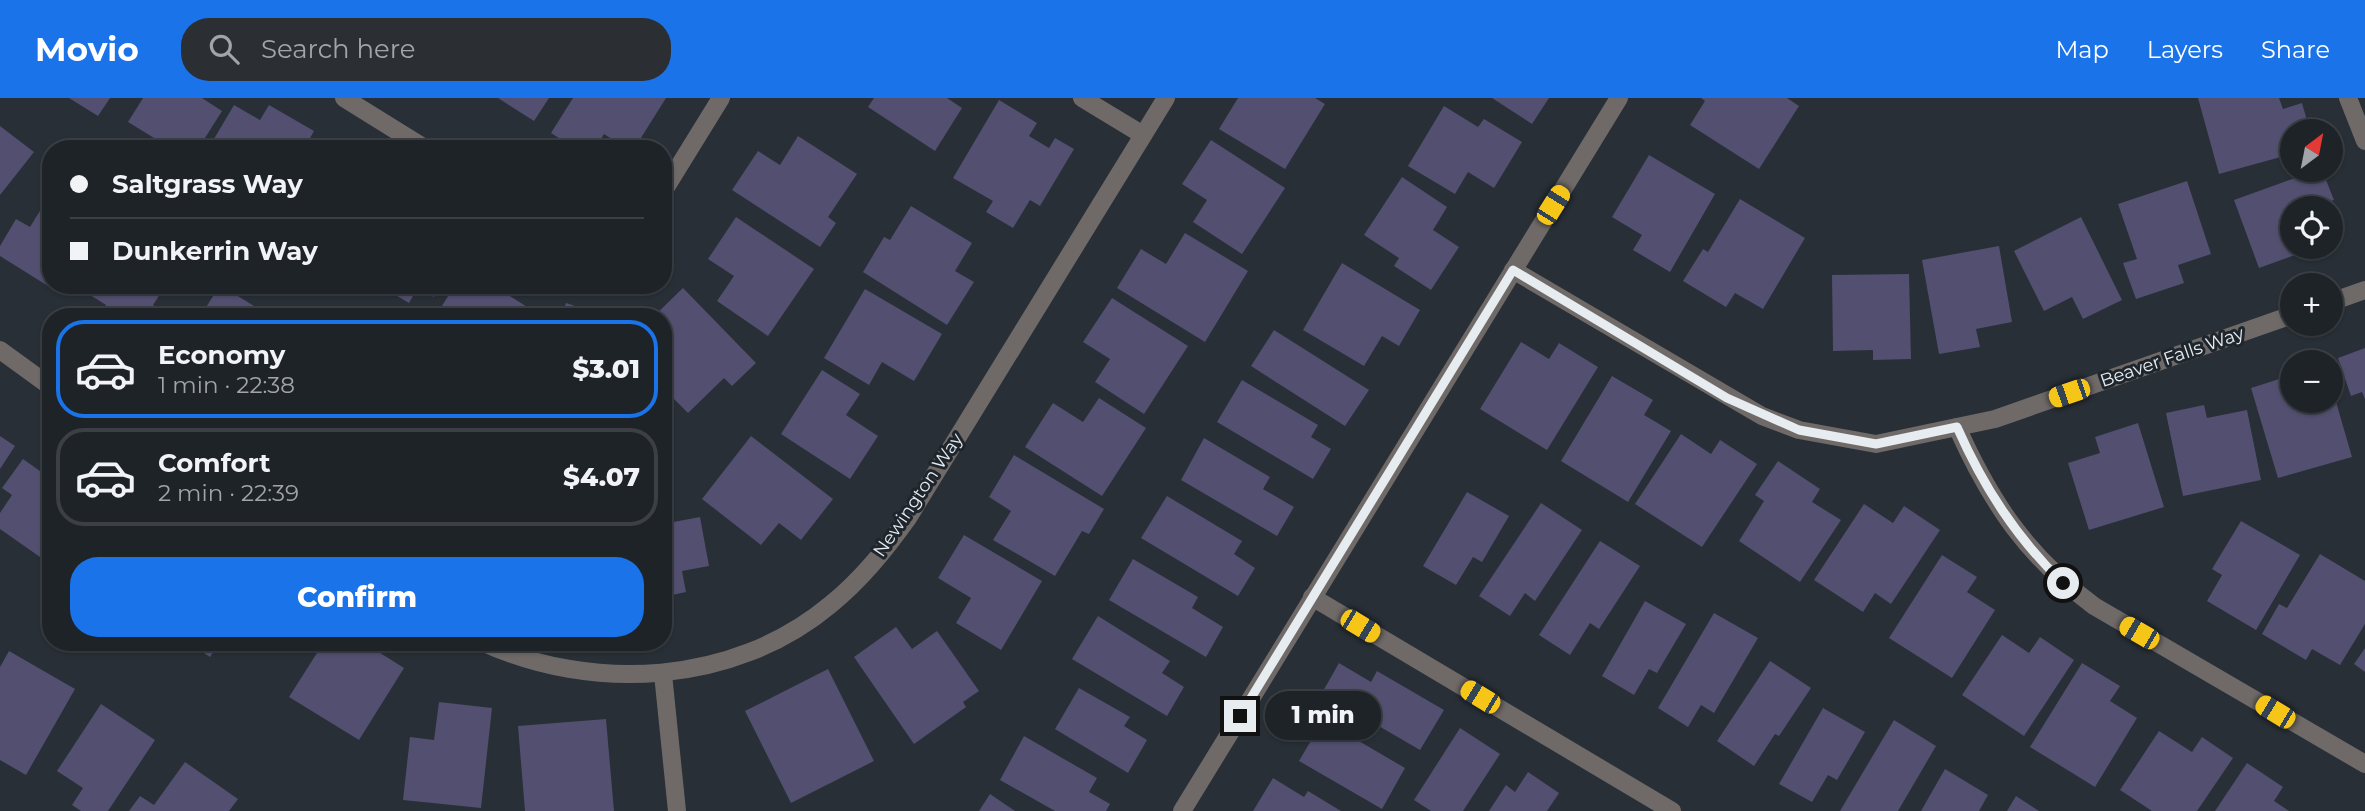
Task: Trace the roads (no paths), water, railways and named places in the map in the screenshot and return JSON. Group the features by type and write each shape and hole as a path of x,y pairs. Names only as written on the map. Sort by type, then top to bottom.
{"street":[{"path":"344,98 412,140"},
{"path":"672,177 721,98"},
{"path":"1082,98 1143,135"},
{"name":"Newington Way","path":"506,651 543,665 583,673 663,674 720,662 758,648 828,607 858,580 908,518 1166,98"},
{"path":"1182,811 1619,98"},
{"path":"2348,98 2365,141"},
{"name":"Beaver Falls Way","path":"1513,270 1727,398 1799,430 1876,444 1995,419 2280,320"},
{"path":"2343,298 2365,290"},
{"path":"0,350 42,380"},
{"path":"1957,427 1991,497 2036,557 2063,583 2094,606 2365,764"},
{"path":"1312,597 1672,811"},
{"path":"663,674 677,811"}]}
